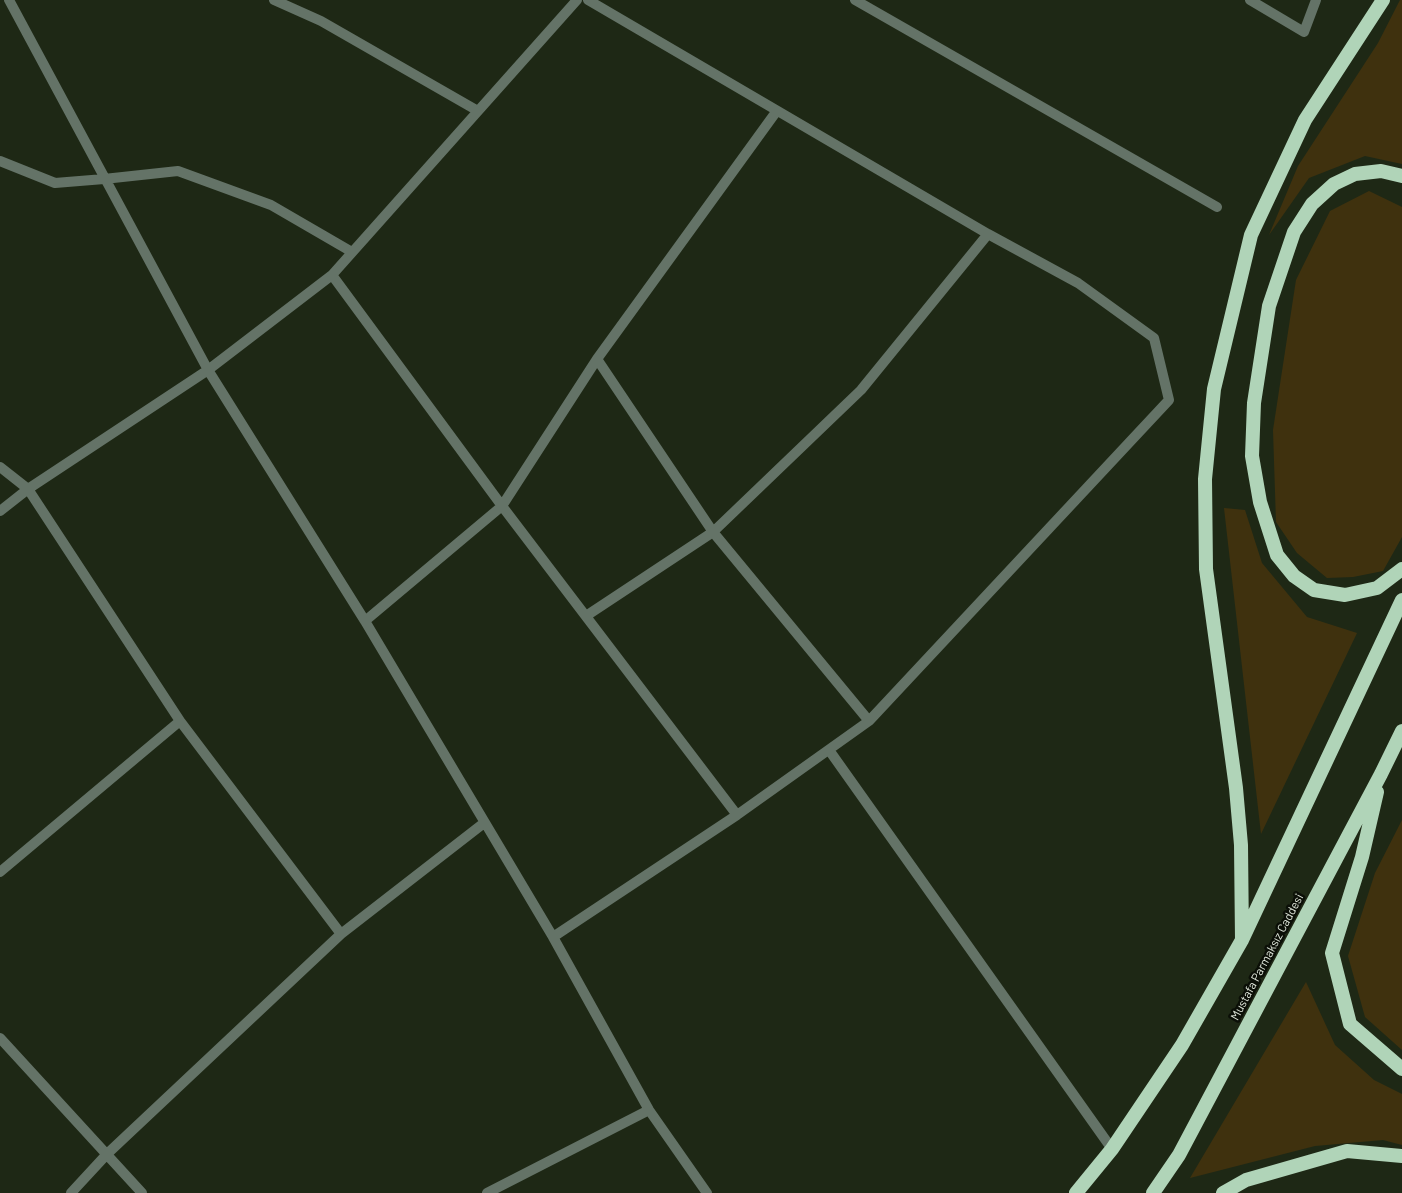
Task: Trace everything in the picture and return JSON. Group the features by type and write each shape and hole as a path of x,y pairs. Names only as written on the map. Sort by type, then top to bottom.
{"highway":[{"path":"1242,940 1241,845 1236,788 1206,569 1204,478 1214,389 1251,235 1305,120 1383,0"},
{"path":"1402,176 1381,171 1355,174 1334,184 1312,204 1294,232 1269,306 1254,404 1252,456 1260,502 1277,555 1294,576 1314,590 1345,595 1377,588 1402,569"},
{"path":"1076,1193 1112,1149 1182,1045 1242,940 1402,600"},
{"name":"Mustafa Parmaksız Caddesi","path":"1153,1193 1179,1155 1402,731"},
{"path":"1381,774 1362,857 1332,954 1350,1024 1402,1069"},
{"path":"1224,1193 1246,1180 1347,1151 1402,1156"}],"street":[{"path":"8,0 208,370 365,621 553,937 649,1110 707,1193"},
{"path":"274,0 320,21 478,111"},
{"path":"0,510 28,489 208,370 332,275 577,0"},
{"path":"553,937 737,815 869,721 1168,400 1154,338 1078,283 988,234 776,112 588,0"},
{"path":"855,0 1217,207"},
{"path":"1250,0 1304,32 1316,0"},
{"path":"365,621 502,506 597,359 776,112"},
{"path":"0,161 55,183 178,171 271,205 352,252"},
{"path":"586,616 713,532 861,390 988,234"},
{"path":"332,275 502,506 737,815"},
{"path":"597,359 713,532 869,721"},
{"path":"0,467 28,489 180,722 341,934"},
{"path":"0,872 180,722"},
{"path":"829,750 1112,1149"},
{"path":"71,1193 107,1154 341,934 484,823"},
{"path":"2,1043 142,1193"},
{"path":"487,1193 649,1110"}],"shaded area":[{"path":"1400,0 1402,0 1402,164 1365,156 1309,178 1269,235 1298,166 1378,43"},
{"path":"1369,191 1402,207 1402,537 1383,571 1353,577 1327,578 1297,553 1276,522 1273,430 1296,280 1330,211"},
{"path":"1224,508 1245,510 1262,563 1307,617 1357,633 1261,834"},
{"path":"1402,820 1402,1050 1365,1017 1348,956 1375,873"},
{"path":"1306,982 1335,1045 1374,1080 1402,1094 1402,1145 1383,1140 1315,1146 1190,1178"}]}
